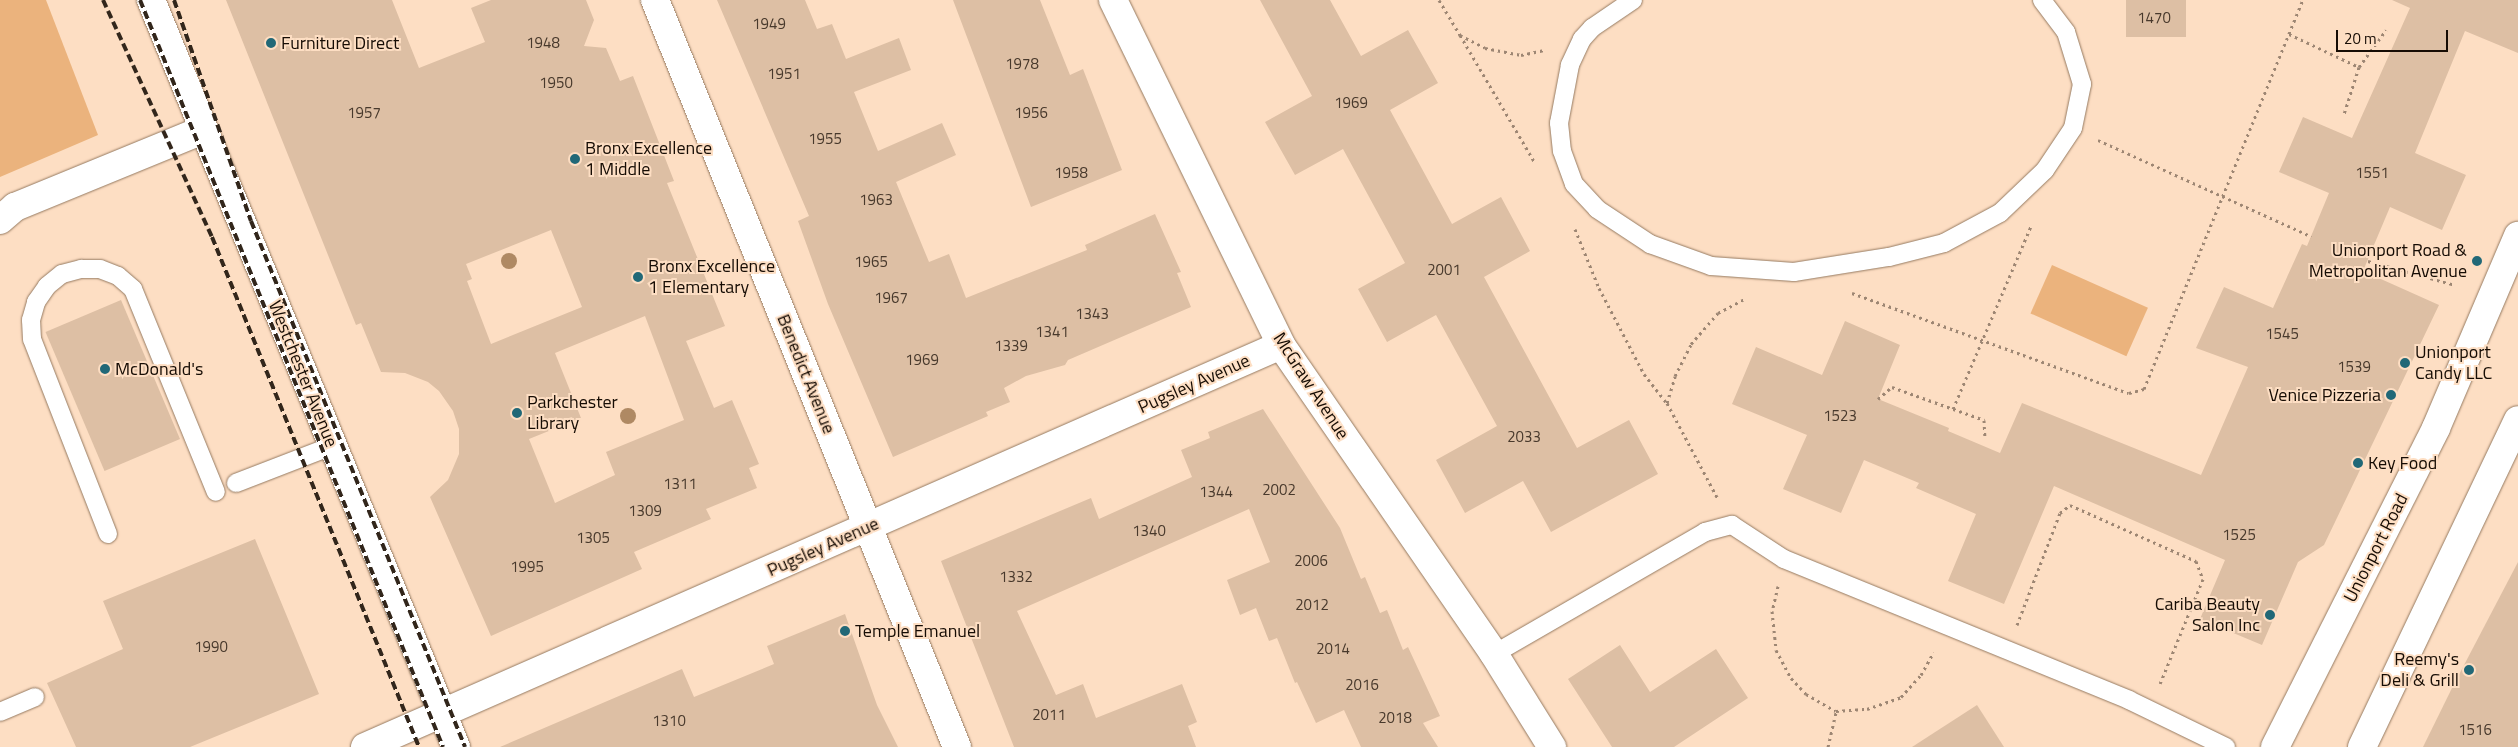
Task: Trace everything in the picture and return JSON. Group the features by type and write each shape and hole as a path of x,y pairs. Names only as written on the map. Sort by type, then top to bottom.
{"street":[{"name":"Westchester Avenue","path":"151,0 202,130 456,747"},
{"name":"Benedict Avenue","path":"655,0 957,747"},
{"name":"McGraw Avenue","path":"1113,0 1281,346 1494,654 1552,747"},
{"path":"0,220 15,207 202,130"},
{"name":"Unionport Road","path":"2275,747 2436,428 2515,249"},
{"name":"Pugsley Avenue","path":"365,747 1281,346"},
{"path":"2362,747 2419,633 2518,420"}],"lane":[{"path":"1633,0 1592,28 1582,39 1570,65 1559,123 1562,151 1574,184 1597,209 1650,244 1711,266 1794,272 1889,257 1944,243 1974,229 2000,213 2045,170 2073,128 2082,84 2066,32 2042,0"},
{"path":"108,534 32,339 31,320 36,302 47,286 62,274 81,268 100,269 118,276 133,289 216,492"},
{"path":"236,483 332,446"},
{"path":"1494,654 1705,532 1732,525 1784,559 2008,650 2149,710 2226,747"},
{"path":"0,712 35,696"}],"path":[{"path":"1439,0 1535,164"},
{"path":"1850,292 2129,393 2144,389 2303,0"},
{"path":"2344,114 2359,67 2386,30"},
{"path":"2288,34 2359,67"},
{"path":"1460,35 1485,48 1521,55 1582,39"},
{"path":"2073,128 2221,198 2311,236"},
{"path":"1574,184 1576,233"},
{"path":"1952,409 2033,220"},
{"path":"1570,224 1576,233 1599,288 1644,374 1667,403 1705,474"},
{"path":"2368,260 2455,285"},
{"path":"1667,403 1675,376 1691,344 1718,313 1794,272"},
{"path":"1878,399 1892,386 1984,420 1985,438"},
{"path":"2008,650 2060,513 2070,505 2196,561 2201,573 2203,579 2149,710"},
{"path":"1784,559 1772,611 1776,650 1796,683 1806,694 1836,712 1866,709 1901,697 1920,675 1948,626"},
{"path":"1828,747 1836,712"}],"shaded area":[{"path":"0,0 46,0 98,135 0,177"},
{"path":"2052,265 2148,308 2126,356 2030,313"}],"building":[{"path":"226,0 392,0 419,68 485,42 471,8 491,0 586,0 594,20 584,46 606,48 620,81 633,76 674,181 667,183 725,326 686,341 714,408 732,400 759,464 749,468 757,488 706,509 711,519 634,552 642,569 491,636 430,497 448,480 459,454 459,429 453,411 439,391 428,382 405,373 381,372 361,323 356,325","holes":["551,230 582,307 491,344 467,281 472,279 466,264","645,316 684,420 606,452 615,475 555,503 529,439 581,418 555,353"]},
{"path":"717,0 805,0 817,29 832,24 846,59 899,38 911,70 854,92 878,151 942,123 956,155 896,182 929,262 949,254 966,298 1087,250 1085,245 1155,214 1181,272 1177,273 1191,307 1068,360 1065,365 1026,376 1004,388 1010,402 986,412 988,416 893,457 828,304 798,221 809,216"},
{"path":"953,0 1040,0 1070,75 1083,69 1122,170 1031,207"},
{"path":"1260,0 1330,0 1361,56 1408,30 1438,83 1390,110 1452,224 1501,197 1530,251 1484,277 1577,448 1629,420 1658,474 1551,532 1523,481 1465,513 1436,460 1497,426 1436,315 1387,342 1358,289 1405,263 1343,149 1295,175 1265,122 1312,96"},
{"path":"2126,0 2186,0 2186,37 2126,37"},
{"path":"2392,0 2518,0 2518,53 2465,31 2415,153 2466,175 2442,230 2390,207 2363,271 2439,305 2324,545 2298,562 2262,645 2200,619 2225,560 2054,486 2004,604 1948,581 1976,514 1916,488 1919,483 1864,460 1841,513 1783,489 1807,435 1732,404 1756,347 1822,375 1845,321 1900,345 1878,399 1949,428 1948,431 2000,453 2022,403 2201,475 2248,367 2196,348 2224,287 2273,308 2302,244 2307,246 2329,193 2279,172 2303,117 2352,138 2410,8"},
{"name":"McDonald's","path":"121,300 180,439 105,471 46,332"},
{"path":"1263,409 1340,528 1361,579 1365,577 1380,613 1387,610 1403,650 1408,647 1440,716 1423,723 1438,747 1361,747 1344,710 1316,723 1297,682 1295,683 1277,638 1269,641 1256,608 1240,615 1227,580 1270,562 1249,509 1017,611 1056,695 1083,684 1096,718 1182,684 1197,722 1188,726 1196,747 1014,747 941,561 1091,498 1099,519 1192,477 1181,450 1210,438 1208,432"},
{"path":"255,539 319,694 190,747 76,747 47,683 123,649 103,601"},
{"path":"2518,562 2518,747 2423,747 2452,688"},
{"path":"845,614 877,705 898,747 500,747 682,669 694,697 774,664 767,646"},
{"path":"1620,645 1650,692 1716,649 1748,698 1674,747 1612,747 1568,679"},
{"path":"1977,705 2004,747 1912,747"}],"railway":[{"path":"103,0 212,237 419,747"},
{"path":"140,0 443,747"},
{"path":"174,0 251,221 465,747"}],"place":[{"name":"Furniture Direct","path":"271,43"},
{"name":"Bronx Excellence 1 Middle","path":"575,159"},
{"name":"Unionport Road & Metropolitan Avenue","path":"2477,261"},
{"name":"Bronx Excellence 1 Elementary","path":"638,277"},
{"name":"Unionport Candy LLC","path":"2405,363"},
{"name":"McDonald's","path":"105,369"},
{"name":"Venice Pizzeria","path":"2391,395"},
{"name":"Parkchester Library","path":"517,413"},
{"name":"Key Food","path":"2358,463"},
{"name":"Cariba Beauty Salon Inc","path":"2270,615"},
{"name":"Temple Emanuel","path":"845,631"},
{"name":"Reemy's Deli & Grill","path":"2469,670"}]}
